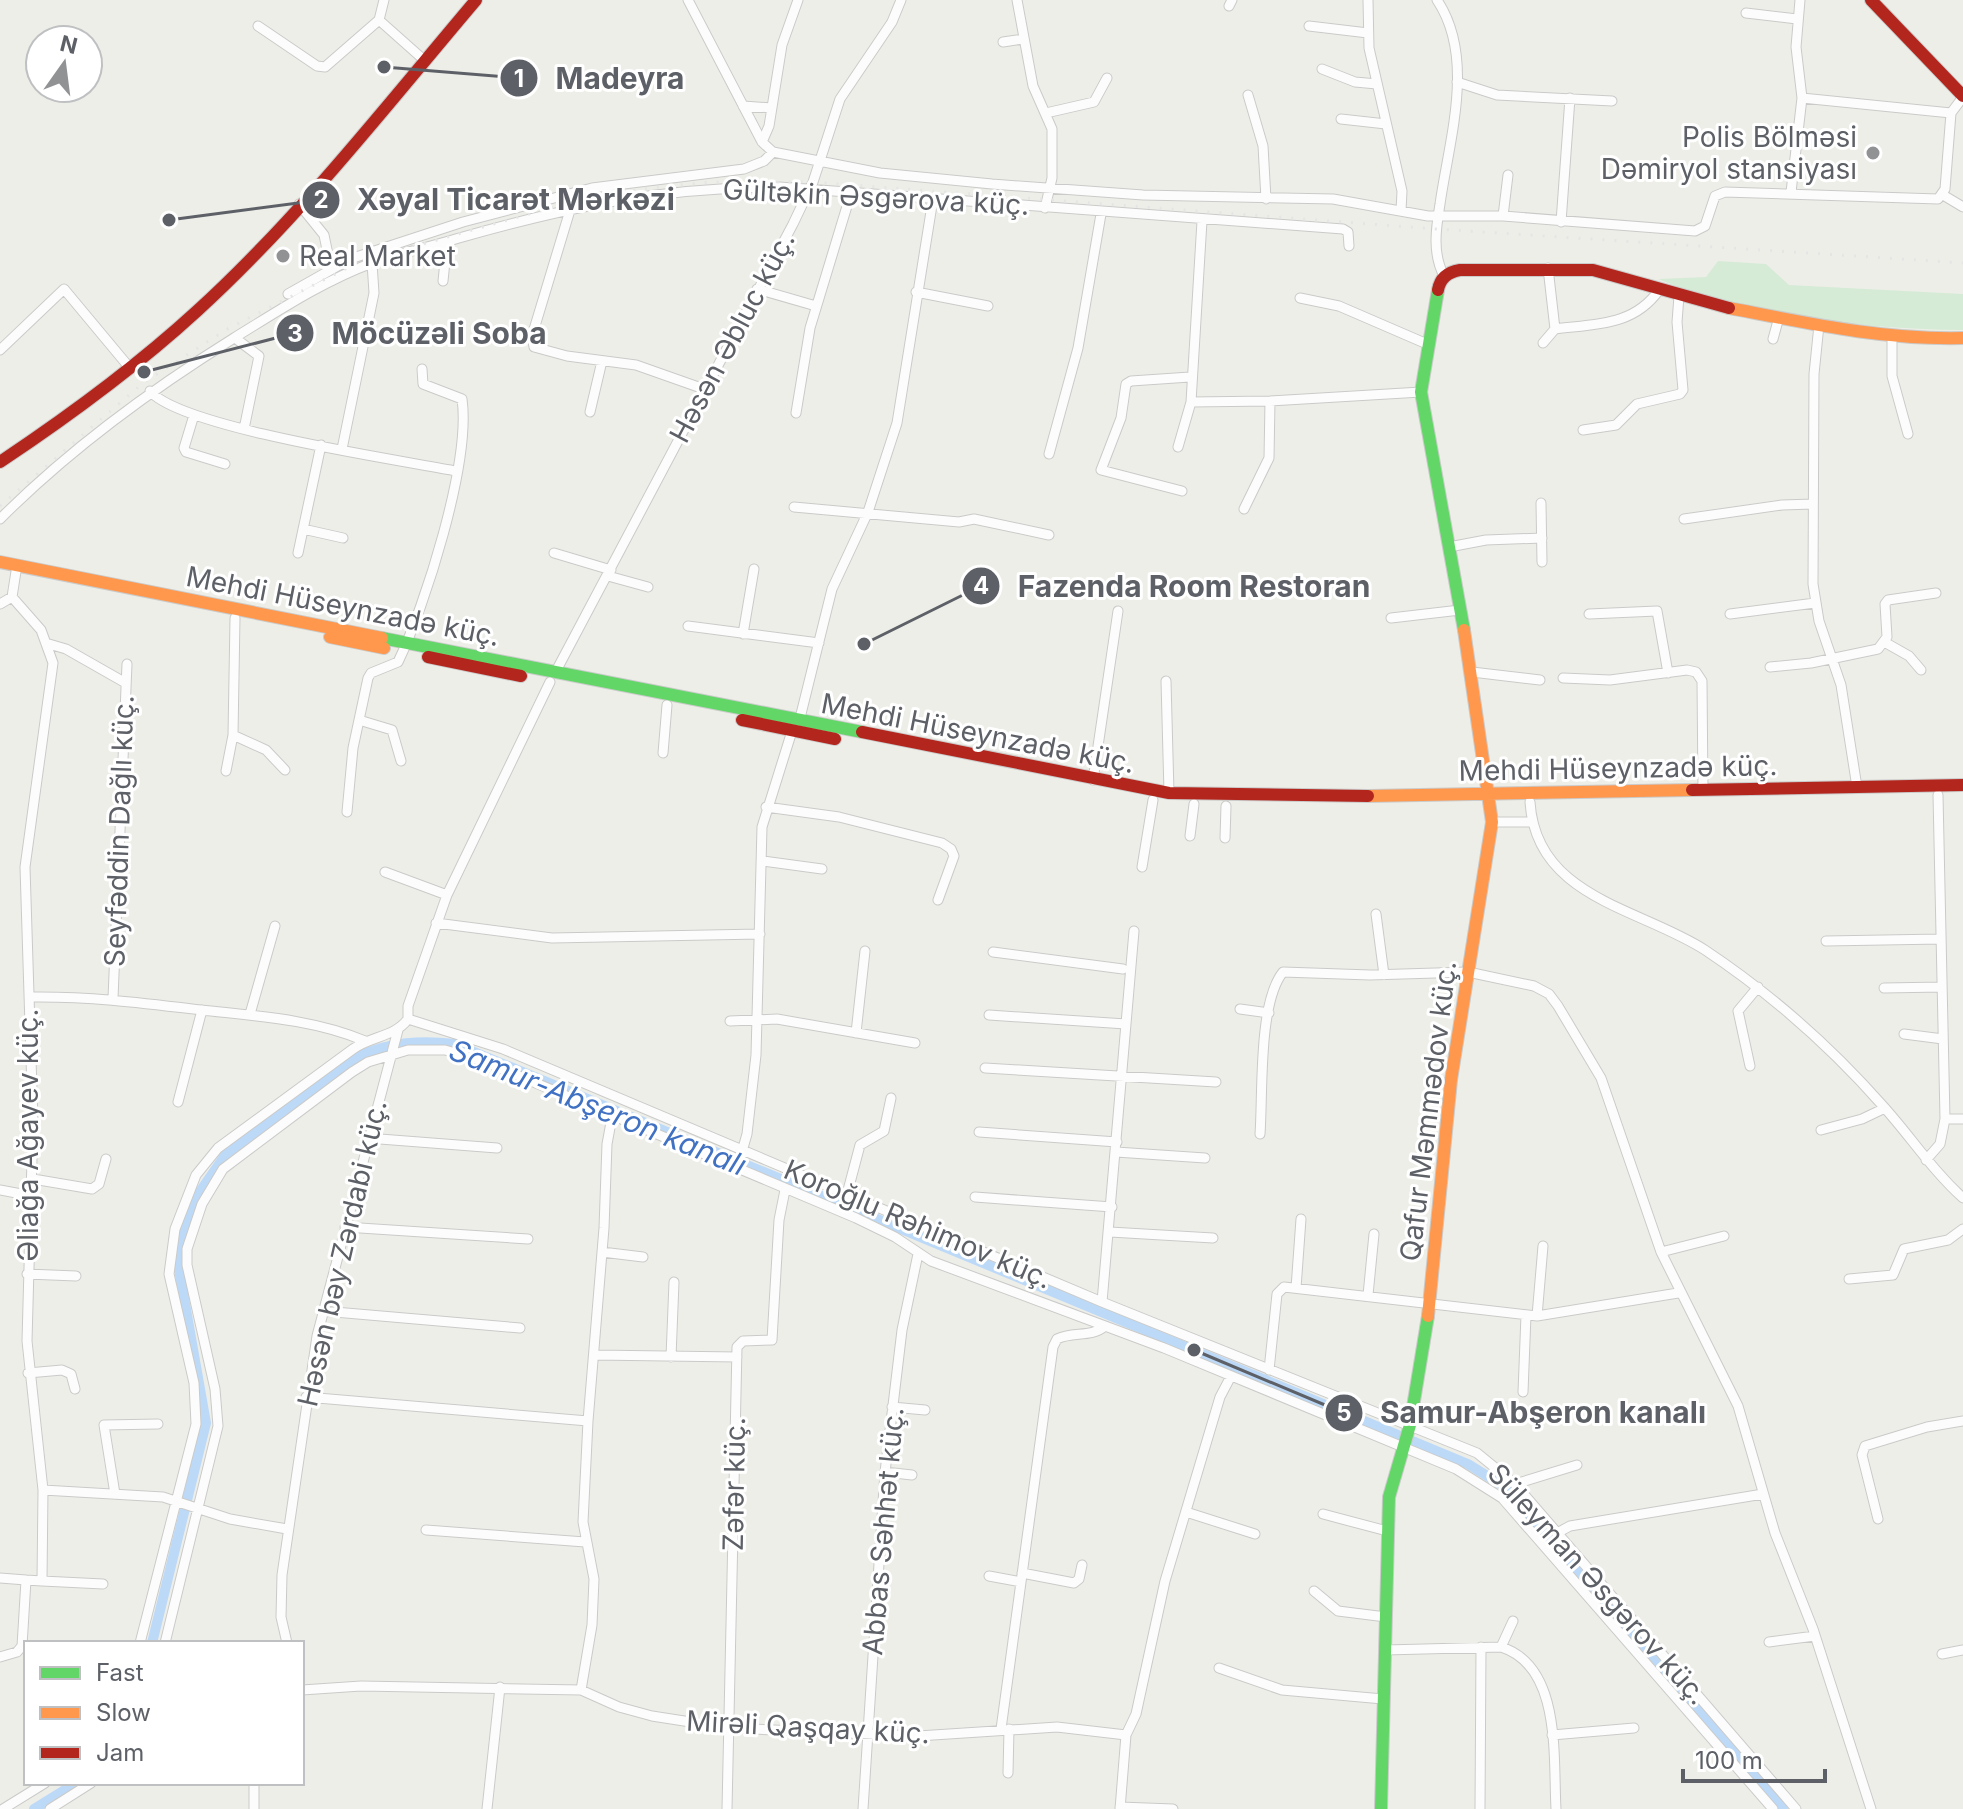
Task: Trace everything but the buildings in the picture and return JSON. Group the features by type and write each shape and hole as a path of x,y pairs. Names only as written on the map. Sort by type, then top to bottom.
{"main road":[{"path":"0,462 129,367 196,312 299,204 476,0"},
{"path":"1871,0 1963,96"},
{"path":"1444,276 1460,270 1548,268 1614,274 1679,296 1819,325 1892,337 1963,338"},
{"name":"Qafur Məmmədov küç.","path":"1402,1450 1410,1425 1430,1302 1451,1080 1492,822 1472,672 1421,392 1436,292 1444,276"},
{"name":"Mehdi Hüseynzadə küç.","path":"0,562 16,570 235,618 403,647"},
{"name":"Mehdi Hüseynzadə küç.","path":"0,572 16,570 1153,800 1226,806 1703,790 1963,785"},
{"name":"Mehdi Hüseynzadə küç.","path":"553,678 667,705 1169,793 1530,802 1963,794"},
{"path":"1381,1809 1387,1531 1391,1484 1402,1450"}],"street":[{"path":"258,26 317,66 325,67 379,20 384,0"},
{"path":"688,0 762,142 773,152 909,176 1266,199 1351,200 1428,216 1503,216 1695,231 1705,226 1712,201 1719,193 1791,192 1932,200 1943,195"},
{"path":"762,142 772,108 782,45 798,0"},
{"name":"Həsən Əbluc küç.","path":"408,1019 408,1006 447,895 553,678 809,190 840,99 892,22 901,0"},
{"path":"1017,0 1033,86 1046,113 1053,145 1045,208"},
{"path":"1368,0 1368,33 1402,191 1401,211"},
{"path":"1437,0 1452,30 1457,82 1438,214 1437,260 1444,276"},
{"path":"1791,192 1802,98 1796,60 1800,0"},
{"path":"1746,13 1797,19"},
{"path":"379,20 424,60"},
{"path":"1309,26 1368,33"},
{"path":"1003,42 1023,39"},
{"path":"1322,69 1355,82 1377,84"},
{"path":"1046,113 1094,102 1107,78"},
{"path":"1457,82 1497,95 1612,101"},
{"path":"1248,95 1263,146 1266,199"},
{"path":"1943,195 1951,113 1963,96"},
{"path":"1561,222 1570,98"},
{"path":"1802,98 1951,113"},
{"path":"743,106 772,108"},
{"path":"1341,119 1386,124"},
{"path":"288,294 331,269 463,222 554,196 744,169 764,161 773,152"},
{"path":"1503,216 1508,175"},
{"name":"Gültəkin Əsgərova küç.","path":"0,519 71,453 150,391 338,278 372,263 571,207 709,187 809,190 1101,214 1343,229 1348,232 1349,246"},
{"path":"796,413 816,306 851,193"},
{"path":"1943,195 1963,207"},
{"path":"737,1169 744,1150 756,1055 762,827 766,807 796,726 832,589 868,512 897,423 933,199"},
{"path":"299,204 324,235 331,269"},
{"path":"571,207 532,342 538,349 656,370 704,389"},
{"path":"1049,454 1078,348 1101,214"},
{"path":"1178,447 1191,402 1190,377 1202,221"},
{"path":"443,281 447,242"},
{"path":"342,449 374,293 372,263"},
{"path":"1548,268 1555,329"},
{"path":"0,350 64,289 129,367"},
{"path":"757,289 816,306"},
{"path":"1543,343 1555,329 1626,318 1643,311 1659,290"},
{"path":"916,292 988,306"},
{"path":"1583,430 1616,425 1637,404 1680,394 1683,390 1677,322 1679,296"},
{"path":"1300,298 1339,306 1427,344"},
{"path":"1773,339 1779,317"},
{"path":"1819,325 1814,374 1811,565 1815,603 1841,685 1857,787"},
{"path":"1892,337 1892,376 1908,434"},
{"path":"235,338 259,356 244,429"},
{"path":"590,412 602,361"},
{"path":"347,812 351,760 371,673 398,662 423,605 456,471 462,435 462,399 423,384 422,369"},
{"path":"1182,491 1101,470 1121,418 1126,384 1131,381 1190,377"},
{"path":"150,391 163,403 244,429 456,471"},
{"path":"1191,402 1270,401 1421,392"},
{"path":"1244,509 1269,458 1270,401"},
{"path":"194,415 184,448 186,452 225,464"},
{"path":"298,553 321,445"},
{"path":"1541,503 1542,562"},
{"path":"1684,519 1782,505 1813,504"},
{"path":"794,507 959,522 974,519 1049,535"},
{"path":"303,529 343,538"},
{"path":"1449,547 1486,540 1542,538"},
{"path":"554,553 648,587"},
{"path":"743,634 754,569"},
{"path":"16,570 12,597 49,644 66,649 124,682"},
{"path":"1886,643 1885,604 1888,600 1936,593"},
{"path":"0,604 12,597"},
{"path":"1730,614 1815,603"},
{"path":"1391,618 1460,610"},
{"path":"1093,780 1118,611"},
{"path":"1589,614 1657,611 1668,673"},
{"path":"226,771 233,735 235,618"},
{"path":"688,626 819,643"},
{"path":"1770,667 1832,659 1878,649 1886,643"},
{"path":"1886,643 1909,656 1921,670"},
{"name":"Əliağa Ağayev küç.","path":"42,1581 43,1490 28,1373 27,1274 33,1179 25,867 28,825 52,692 53,663 49,644"},
{"name":"Seyfəddin Dağlı küç.","path":"113,998 122,852 124,682 127,664"},
{"path":"1472,672 1540,680"},
{"path":"1563,678 1610,680 1696,672 1702,681 1703,790"},
{"path":"1166,681 1169,793"},
{"path":"663,753 667,705"},
{"path":"359,720 392,730 401,761"},
{"path":"233,735 266,750 285,770"},
{"path":"1926,1160 1940,1144 1945,1119 1938,795"},
{"path":"1142,867 1153,800"},
{"path":"1530,802 1531,822 1545,852 1581,888 1691,942 1758,987 1827,1048 1885,1108 1926,1160 1963,1198"},
{"path":"1190,836 1194,804"},
{"path":"1225,838 1226,806"},
{"path":"766,807 839,817 942,843 951,849 954,856 938,900"},
{"path":"1492,822 1531,822"},
{"path":"763,861 822,869"},
{"path":"385,872 447,895"},
{"path":"1376,914 1384,975"},
{"path":"436,923 552,938 760,934"},
{"path":"250,1014 275,926"},
{"path":"1102,1302 1134,931"},
{"path":"1826,941 1941,939"},
{"path":"856,1033 865,951"},
{"path":"993,952 1123,969"},
{"path":"1260,1134 1269,1013 1274,989 1283,972 1384,975 1468,972 1534,986 1549,994 1609,1095 1661,1252 1678,1293 1738,1406 1763,1494 1815,1636 1871,1809"},
{"path":"1750,1066 1737,1016 1741,1005 1758,987"},
{"path":"1884,988 1942,987"},
{"name":"Seyfəddin Dağlı küç.","path":"29,997 113,998 250,1014 335,1031 365,1041"},
{"path":"1240,1009 1269,1013"},
{"path":"178,1102 202,1010"},
{"path":"989,1015 1126,1024"},
{"path":"141,1641 195,1436 196,1404 169,1257 188,1193 196,1175 218,1148 365,1041 398,1030 408,1019"},
{"name":"Koroğlu Rəhimov küç.","path":"408,1019 503,1049 1102,1302 1410,1425"},
{"path":"730,1021 757,1019 915,1043"},
{"name":"Həsən bəy Zərdabi küç.","path":"287,1641 281,1599 287,1529 306,1397 323,1311 398,1030"},
{"path":"1904,1034 1943,1039"},
{"name":"Koroğlu Rəhimov küç.","path":"166,1641 218,1426 215,1389 187,1265 187,1249 202,1204 223,1169 352,1072 392,1054 429,1048 471,1057 895,1237 918,1254 1105,1326 1402,1450"},
{"path":"985,1068 1216,1082"},
{"path":"847,1194 860,1145 884,1131 891,1098"},
{"path":"1821,1130 1862,1119 1885,1108"},
{"path":"581,1690 592,1625 594,1579 591,1553 585,1542 588,1421 595,1355 607,1144 612,1117"},
{"path":"1945,1119 1963,1119"},
{"path":"979,1132 1205,1158"},
{"path":"367,1138 497,1148"},
{"path":"33,1179 92,1189 99,1184 106,1159"},
{"path":"0,1190 32,1196"},
{"path":"595,1355 737,1357 737,1347 743,1341 772,1340 778,1234 785,1190"},
{"path":"975,1197 1112,1207"},
{"path":"1296,1288 1301,1219"},
{"path":"345,1227 528,1239"},
{"path":"1849,1279 1893,1275 1904,1249 1948,1240 1963,1229"},
{"path":"1110,1232 1213,1238"},
{"path":"1368,1295 1374,1234"},
{"path":"1661,1252 1724,1236"},
{"path":"1523,1392 1543,1246"},
{"path":"602,1252 643,1257"},
{"name":"Abbas Səhhət küç.","path":"863,1809 885,1472 905,1309 918,1254"},
{"path":"27,1274 76,1276"},
{"path":"671,1357 674,1282"},
{"path":"1269,1370 1277,1294 1284,1287 1531,1316 1678,1293"},
{"path":"323,1311 520,1328"},
{"path":"1008,1773 1005,1729 1053,1347 1057,1339 1065,1335 1090,1334 1105,1326"},
{"name":"Zəfər küç.","path":"727,1809 737,1357"},
{"path":"28,1373 62,1370 71,1374 75,1389"},
{"path":"1173,1809 1120,1808 1126,1735 1136,1714 1155,1617 1220,1397 1230,1378"},
{"path":"306,1397 588,1421"},
{"path":"892,1407 925,1410"},
{"path":"1878,1519 1862,1455 1865,1446 1927,1427 1963,1421"},
{"path":"115,1494 104,1425 158,1424"},
{"name":"Süleyman Əsgərov küç.","path":"1410,1425 1477,1453 1515,1484 1796,1809"},
{"name":"Süleyman Əsgərov küç.","path":"1402,1450 1456,1469 1502,1498 1773,1809"},
{"path":"1515,1484 1577,1465"},
{"path":"885,1472 912,1475"},
{"path":"43,1490 178,1501 230,1519 287,1529"},
{"path":"1557,1533 1570,1526 1763,1494"},
{"path":"1186,1512 1255,1534"},
{"path":"1323,1514 1387,1531"},
{"path":"426,1530 585,1542"},
{"path":"989,1576 1074,1583 1079,1579 1082,1565"},
{"path":"0,1578 103,1584"},
{"path":"0,1657 17,1652 22,1646 26,1580"},
{"path":"1314,1591 1338,1611 1386,1617"},
{"path":"1501,1647 1513,1621"},
{"path":"1769,1642 1815,1636"},
{"path":"1480,1809 1481,1647"},
{"path":"1385,1650 1501,1647 1518,1654 1540,1682 1552,1735 1556,1809"},
{"path":"1942,1654 1963,1650"},
{"path":"1219,1668 1282,1690 1383,1699"},
{"name":"Mirəli Qaşqay küç.","path":"304,1690 361,1686 581,1690 619,1707 652,1716 729,1728 918,1736 1057,1727 1126,1735"},
{"path":"487,1809 500,1687"},
{"path":"1552,1735 1634,1728"},
{"path":"3,1809 42,1785"},
{"path":"57,1807 88,1785"},
{"path":"254,1785 254,1809"}],"green space":[{"path":"1718,261 1766,264 1789,285 1963,294 1963,330 1887,327 1808,318 1730,302 1658,279 1706,277"}],"waterway":[{"name":"Samur-Abşeron kanalı","path":"152,1641 206,1423 177,1258 194,1200 226,1154 359,1056 406,1043 455,1044 1468,1464 1505,1487 1783,1809"},
{"name":"Samur-Abşeron kanalı","path":"34,1809 73,1785"}],"railway":[{"path":"0,506 143,383 229,328 359,262 579,200 638,189 710,182 813,182 1436,229 1963,263"}],"traffic: fast":[{"path":"1438,290 1421,392 1464,630"},
{"path":"382,638 862,732"},
{"path":"1381,1809 1389,1497 1410,1425 1428,1316"}],"traffic: slow":[{"path":"1729,308 1874,333 1963,338"},
{"path":"0,562 382,638"},
{"path":"1428,1316 1451,1080 1492,822 1464,630"},
{"path":"330,637 384,648"},
{"path":"1368,796 1692,790"}],"traffic: jam":[{"path":"0,462 126,371 174,332 235,275 341,160 476,0"},
{"path":"1871,0 1963,96"},
{"path":"1438,290 1445,276 1460,270 1593,270 1729,308"},
{"path":"428,657 521,676"},
{"path":"742,720 835,739"},
{"path":"862,732 1169,793 1368,796"},
{"path":"1692,790 1963,785"}],"place":[{"name":"Madeyra","path":"384,67"},
{"name":"Polis Bölməsi Dəmiryol stansiyası","path":"1873,153"},
{"name":"Xəyal Ticarət Mərkəzi","path":"169,220"},
{"name":"Real Market","path":"283,256"},
{"name":"Möcüzəli Soba","path":"144,372"},
{"name":"Fazenda Room Restoran","path":"864,644"},
{"name":"Samur-Abşeron kanalı","path":"1194,1350"}]}
